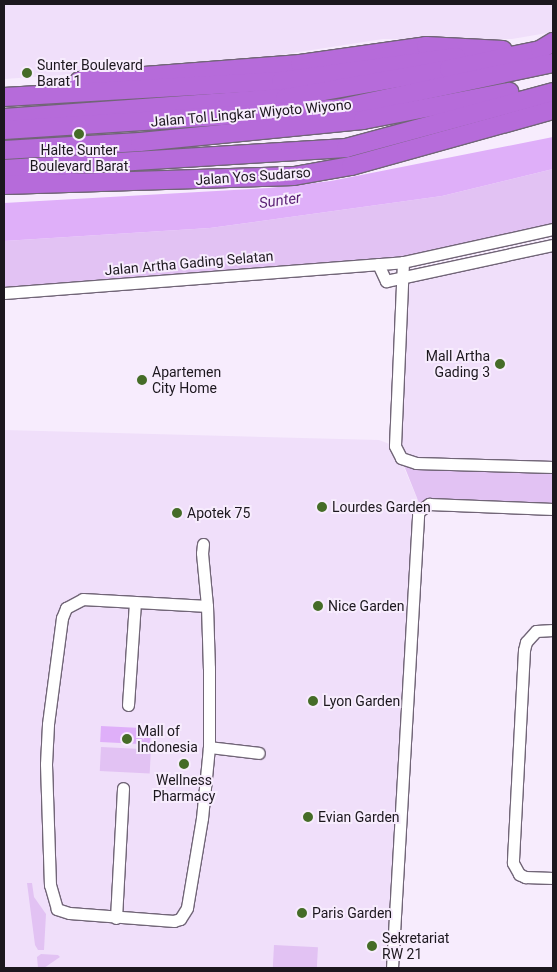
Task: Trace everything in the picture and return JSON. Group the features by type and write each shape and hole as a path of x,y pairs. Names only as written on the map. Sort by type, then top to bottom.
{"highway":[{"path":"4,97 281,81 503,50 553,41"},
{"path":"194,106 285,98 392,81 540,50 553,41"},
{"path":"4,86 300,64 426,46 503,50"},
{"path":"4,118 271,102 316,94 394,88 553,53"},
{"name":"Jalan Tol Lingkar Wiyoto Wiyono","path":"4,130 341,108 553,63"},
{"name":"Jalan Tol Lingkar Wiyoto Wiyono","path":"4,150 140,142 363,120 553,82"},
{"path":"4,169 346,148 553,92"},
{"name":"Jalan Yos Sudarso","path":"4,185 294,176 351,166 553,110"},
{"path":"4,160 238,145 459,116"}],"street":[{"name":"Jalan Artha Gading Selatan","path":"4,293 403,262 553,229"},
{"path":"378,264 386,280 404,278 553,246"},
{"path":"403,262 404,278 395,446 401,458 416,463 553,467"},
{"path":"392,968 418,512 429,504 553,509"},
{"path":"203,544 207,606 209,747 198,846 184,915 174,920 116,918 69,913 54,905 48,849 48,724 62,618 66,608 83,599 207,606"},
{"path":"128,705 135,602"},
{"path":"553,630 536,631 526,642 524,650 513,863 518,874 525,877 553,878"},
{"path":"209,747 259,754"},
{"path":"116,918 123,788"}],"shaded area":[{"path":"4,4 553,4 553,32 512,39 383,39 221,64 4,79"},
{"path":"553,169 553,229 403,263 4,292 4,241 210,228 442,196"},
{"path":"553,244 553,467 400,458 421,508 392,968 4,968 4,430 379,440 395,446 404,278"},
{"path":"401,458 553,467 553,509 421,508"},
{"path":"101,747 151,750 150,774 100,771"},
{"path":"27,883 32,883 34,897 46,914 44,950 38,950 35,945"},
{"path":"274,945 318,947 317,968 273,967"},
{"path":"41,954 58,955 60,957 44,968 38,968 37,957"}],"water":[{"name":"Sunter","path":"553,137 553,169 442,196 210,228 4,241 4,203 269,188 331,181"},
{"path":"101,726 151,729 150,745 100,742"}],"place":[{"name":"Sunter Boulevard Barat 1","path":"27,73"},
{"name":"Halte Sunter Boulevard Barat","path":"79,134"},
{"name":"Mall Artha Gading 3","path":"500,364"},
{"name":"Apartemen City Home","path":"142,380"},
{"name":"Lourdes Garden","path":"322,507"},
{"name":"Apotek 75","path":"177,513"},
{"name":"Nice Garden","path":"318,606"},
{"name":"Lyon Garden","path":"313,701"},
{"name":"Mall of Indonesia","path":"127,739"},
{"name":"Wellness Pharmacy","path":"184,764"},
{"name":"Evian Garden","path":"308,817"},
{"name":"Paris Garden","path":"302,913"},
{"name":"Sekretariat RW 21","path":"372,946"}]}
